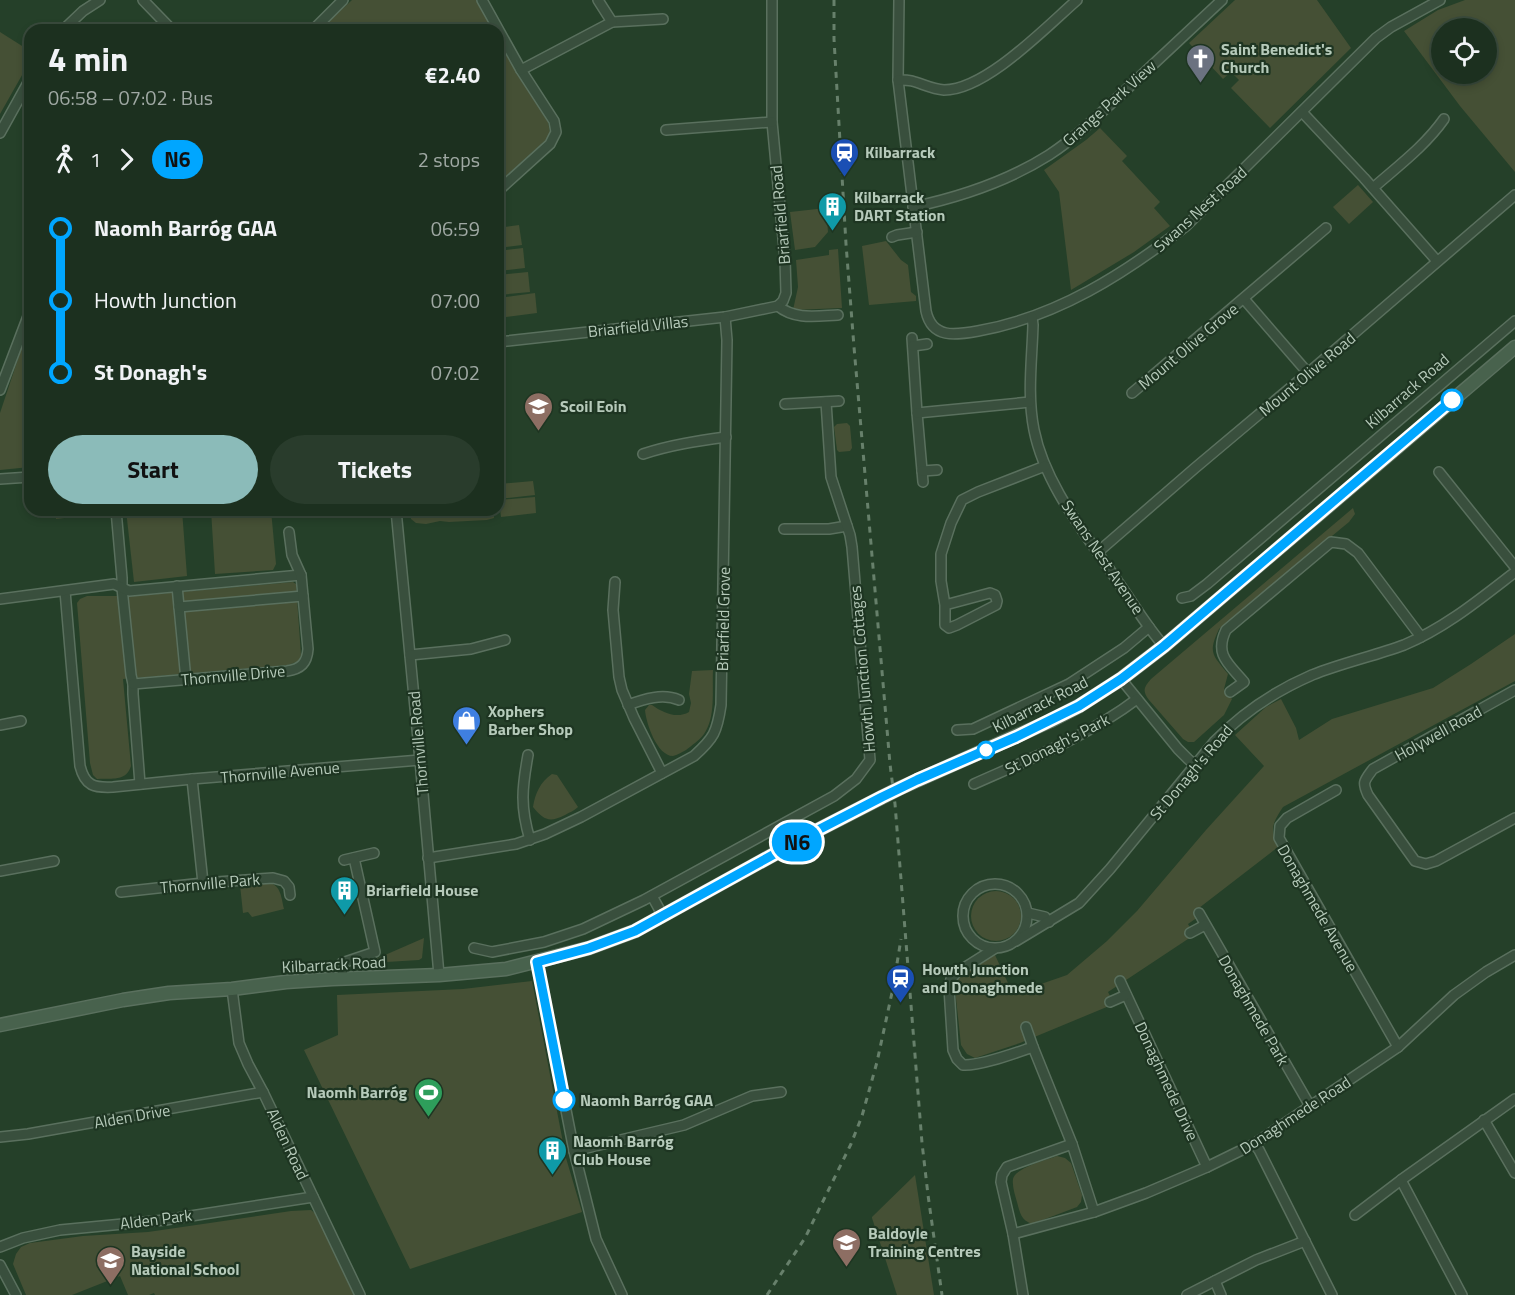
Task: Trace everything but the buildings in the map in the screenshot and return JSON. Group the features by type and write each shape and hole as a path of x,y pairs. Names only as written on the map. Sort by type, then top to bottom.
{"main road":[{"name":"Kilbarrack Road","path":"0,1025 169,993 286,982 439,975 506,969 589,948 635,931 818,830 917,780 1050,721 1079,706 1121,679 1164,646 1515,347"}],"street":[{"path":"70,24 100,0"},
{"path":"143,0 166,24"},
{"path":"319,24 344,0"},
{"path":"482,0 495,24"},
{"path":"598,0 612,22"},
{"name":"Briarfield Road","path":"772,0 772,122 786,293 778,306"},
{"name":"Swans Nest Road","path":"899,0 898,80 926,311 932,327 947,334 1000,327 1032,317 1076,299 1152,253 1186,226 1376,38 1391,27 1440,0"},
{"path":"898,80 912,81 945,90 973,82 994,70 1030,42 1077,0"},
{"name":"Grange Park View","path":"913,207 954,197 989,184 1049,155 1086,127 1222,0"},
{"path":"521,70 612,22 663,20"},
{"path":"504,39 554,121 556,132 550,144 504,186"},
{"path":"0,133 24,91"},
{"path":"1302,112 1437,261"},
{"path":"1373,188 1418,149 1444,119"},
{"path":"666,129 772,122"},
{"name":"Mount Olive Road","path":"1098,552 1515,195"},
{"name":"Mount Olive Grove","path":"1132,393 1326,228"},
{"path":"892,237 917,232"},
{"name":"Mount Olive Grove","path":"1244,299 1308,373"},
{"path":"778,306 793,315 838,315"},
{"name":"Briarfield Villas","path":"504,341 725,317 778,306"},
{"name":"Briarfield Grove","path":"428,858 530,840 582,817 694,756 706,745 717,728 721,705 727,340 725,317"},
{"name":"Swans Nest Avenue","path":"1032,317 1030,402 1038,446 1045,466 1055,486 1098,552 1164,646"},
{"name":"Kilbarrack Road","path":"1182,598 1191,596 1207,584 1515,321"},
{"path":"0,390 24,333"},
{"path":"923,482 913,342 927,344"},
{"path":"785,404 839,401"},
{"path":"784,529 829,529 847,526 831,477 826,402"},
{"path":"917,413 1030,402"},
{"path":"643,454 684,443 726,437"},
{"path":"945,605 990,592 995,595 997,601 996,605 957,626 949,628 945,625 945,605 940,581 941,554 951,523 962,500 1045,466"},
{"path":"922,471 937,470"},
{"path":"1439,472 1515,567"},
{"path":"0,479 24,477"},
{"path":"117,516 131,675 134,684 140,784"},
{"name":"Thornville Road","path":"397,516 439,975"},
{"name":"Howth Junction Cottages","path":"652,896 834,796 856,779 870,760 852,547 847,526"},
{"name":"Thornville Drive","path":"134,684 296,670 303,665 308,649 301,575 292,555 289,532"},
{"path":"1267,533 1280,548"},
{"path":"1230,692 1244,682 1222,655 1222,639 1226,630 1331,542 1346,544 1358,553 1421,637"},
{"name":"St Donagh's Road","path":"1033,1047 982,1063 963,1065 953,1050 950,988 951,979 956,973 994,949 1016,941 1079,903 1232,723 1269,697 1312,675 1421,637 1464,612 1515,572"},
{"path":"0,599 114,584 129,591 301,575"},
{"path":"615,582 613,609 619,677 628,705 662,773"},
{"path":"177,586 186,680"},
{"name":"Thornville Avenue","path":"65,591 80,766 86,781 92,785 101,788 420,760"},
{"path":"179,607 303,596"},
{"name":"Kilbarrack Road","path":"957,730 973,729 1069,684 1124,648 1149,627"},
{"path":"410,655 471,650 505,640"},
{"path":"1121,679 1195,765"},
{"name":"Holywell Road","path":"1515,690 1373,769 1364,785 1368,795 1415,861 1426,864 1436,861 1515,818"},
{"path":"628,705 665,696 679,700"},
{"name":"St Donagh's Park","path":"974,784 1056,747 1107,720 1137,699"},
{"path":"0,725 21,721"},
{"path":"528,755 522,790 523,813 530,840"},
{"path":"192,779 203,883"},
{"name":"Donaghmede Avenue","path":"1336,790 1287,818 1280,826 1279,838 1398,1047"},
{"path":"343,978 342,963 375,952 349,859 374,853"},
{"path":"0,871 54,861"},
{"name":"Thornville Park","path":"121,892 273,878 285,881 290,895"},
{"path":"994,949 984,947 974,941 967,933 963,923 966,902 980,887 1001,884 1011,887 1026,903 1027,924 1023,934 1016,941"},
{"path":"474,948 492,951 544,942 583,929 652,896 663,916"},
{"path":"1028,913 1045,917 1049,922"},
{"name":"Donaghmede Park","path":"1199,913 1310,1106"},
{"path":"1191,933 1205,925"},
{"name":"Donaghmede Road","path":"1013,1234 1094,1212 1146,1193 1254,1144 1398,1047 1454,995 1515,955"},
{"path":"537,962 574,1151 596,1239 622,1295"},
{"name":"Donaghmede Drive","path":"1120,981 1207,1167"},
{"name":"Alden Road","path":"232,988 239,1043 360,1295"},
{"path":"1110,1002 1126,995"},
{"path":"1026,1027 1072,1144 1094,1212"},
{"name":"Alden Drive","path":"0,1137 263,1092"},
{"path":"574,1151 684,1125 752,1096 781,1092"},
{"path":"1355,1215 1515,1099"},
{"path":"1484,1120 1515,1173"},
{"path":"1023,1295 1002,1175 1007,1167 1072,1144"},
{"path":"1254,1144 1332,1295"},
{"path":"1401,1180 1462,1295"},
{"name":"Alden Park","path":"0,1247 23,1238 60,1230 165,1220 313,1197"},
{"path":"1187,1295 1256,1260 1305,1241"},
{"path":"0,1265 16,1295"},
{"path":"1215,1281 1221,1295"}],"green space":[{"path":"352,0 476,0 490,24 326,24"},
{"path":"1235,0 1317,0 1351,48 1270,128 1231,88 1239,80 1231,72 1223,79 1189,43"},
{"path":"1465,0 1515,0 1515,172 1444,84 1497,84 1497,18 1431,18 1431,67 1404,31 1438,10"},
{"path":"0,32 24,47 24,72 0,114"},
{"path":"504,48 548,122 550,132 548,138 504,178"},
{"path":"1100,128 1127,156 1122,161 1160,202 1154,208 1170,226 1134,252 1071,290 1059,192 1044,170"},
{"path":"1358,185 1373,202 1349,224 1333,207"},
{"path":"835,207 836,219 827,220 828,232 815,247 795,250 790,212"},
{"path":"519,225 522,245 504,247 504,227"},
{"path":"886,241 908,265 911,292 916,296 916,301 869,305 862,246"},
{"path":"523,248 525,268 504,270 504,250"},
{"path":"838,249 842,308 793,310 798,287 796,260 829,255 829,250"},
{"path":"528,272 530,292 504,294 504,274"},
{"path":"535,293 537,313 504,317 504,297"},
{"path":"24,344 24,468 0,470 0,413"},
{"path":"847,423 850,426 852,448 850,451 839,452 834,427 837,424"},
{"path":"533,481 535,495 504,498 504,483"},
{"path":"535,497 536,513 501,517 504,516 504,500"},
{"path":"1353,508 1355,514 1349,522 1219,629 1213,653 1228,674 1224,689 1232,699 1224,715 1194,742 1183,739 1147,697 1145,687 1151,679"},
{"path":"56,516 81,516 56,519"},
{"path":"127,516 182,516 187,576 134,582"},
{"path":"211,516 272,516 276,564 273,570 215,574"},
{"path":"410,516 494,516 494,518 426,524 416,523"},
{"path":"293,582 296,584 301,655 299,661 288,665 123,679 131,766 126,775 122,777 97,779 93,775 90,763 77,603 80,599 87,596 135,596"},
{"path":"1515,634 1515,681 1283,807 1273,826 1278,847 1199,908 1198,917 1188,924 1194,935 1108,992 1114,1004 1020,1043 975,1058 967,1054 961,1045 955,989 960,975 995,955 1008,983 1018,992 1067,975 1107,941 1137,911 1264,766 1235,735 1266,707 1281,699 1296,728 1299,740 1332,719 1433,688"},
{"path":"713,670 712,712 708,727 700,739 686,750 673,756 667,755 653,738 645,710 652,705 670,714 680,715 689,712 692,671"},
{"path":"552,774 557,775 578,807 555,819 547,819 533,807 539,789"},
{"path":"266,882 277,888 284,909 252,917 248,912 243,913 240,885"},
{"path":"991,891 1001,891 1014,898 1021,911 1021,921 1014,934 1001,941 991,941 982,937 975,930 971,921 971,911 975,902 982,895"},
{"path":"424,938 422,958 419,960 369,962"},
{"name":"Naomh Barróg GAA","path":"532,981 566,1158 582,1212 410,1269 304,1050 338,1035 337,995 463,989"},
{"path":"1057,1156 1071,1163 1082,1195 1081,1202 1077,1207 1032,1224 1020,1213 1013,1179 1019,1171"},
{"path":"915,1175 934,1295 897,1295 872,1218"},
{"path":"311,1210 316,1214 354,1295 155,1295 154,1293 128,1295 120,1276 72,1295 26,1295 13,1264 21,1247 30,1243 83,1236 148,1232"}],"railway":[{"path":"834,0 834,39 854,347 895,804 922,1143 942,1295"},
{"path":"767,1295 805,1238 851,1144 862,1116 877,1062 901,939"}],"bus line":[{"name":"N6","path":"564,1100 537,962 589,948 635,931 882,797 1079,706 1121,679 1164,646 1452,400"}],"place":[{"name":"Saint Benedict's Church","path":"1200,84"},
{"name":"Kilbarrack","path":"844,178"},
{"name":"Kilbarrack DART Station","path":"833,232"},
{"name":"Scoil Eoin","path":"539,432"},
{"name":"Xophers Barber Shop","path":"467,746"},
{"name":"Briarfield House","path":"345,916"},
{"name":"Howth Junction and Donaghmede","path":"901,1004"},
{"name":"Naomh Barróg GAA","path":"564,1100"},
{"name":"Naomh Barróg","path":"428,1118"},
{"name":"Naomh Barróg Club House","path":"552,1176"},
{"name":"Baldoyle Training Centres","path":"847,1268"},
{"name":"Bayside National School","path":"110,1286"}]}
